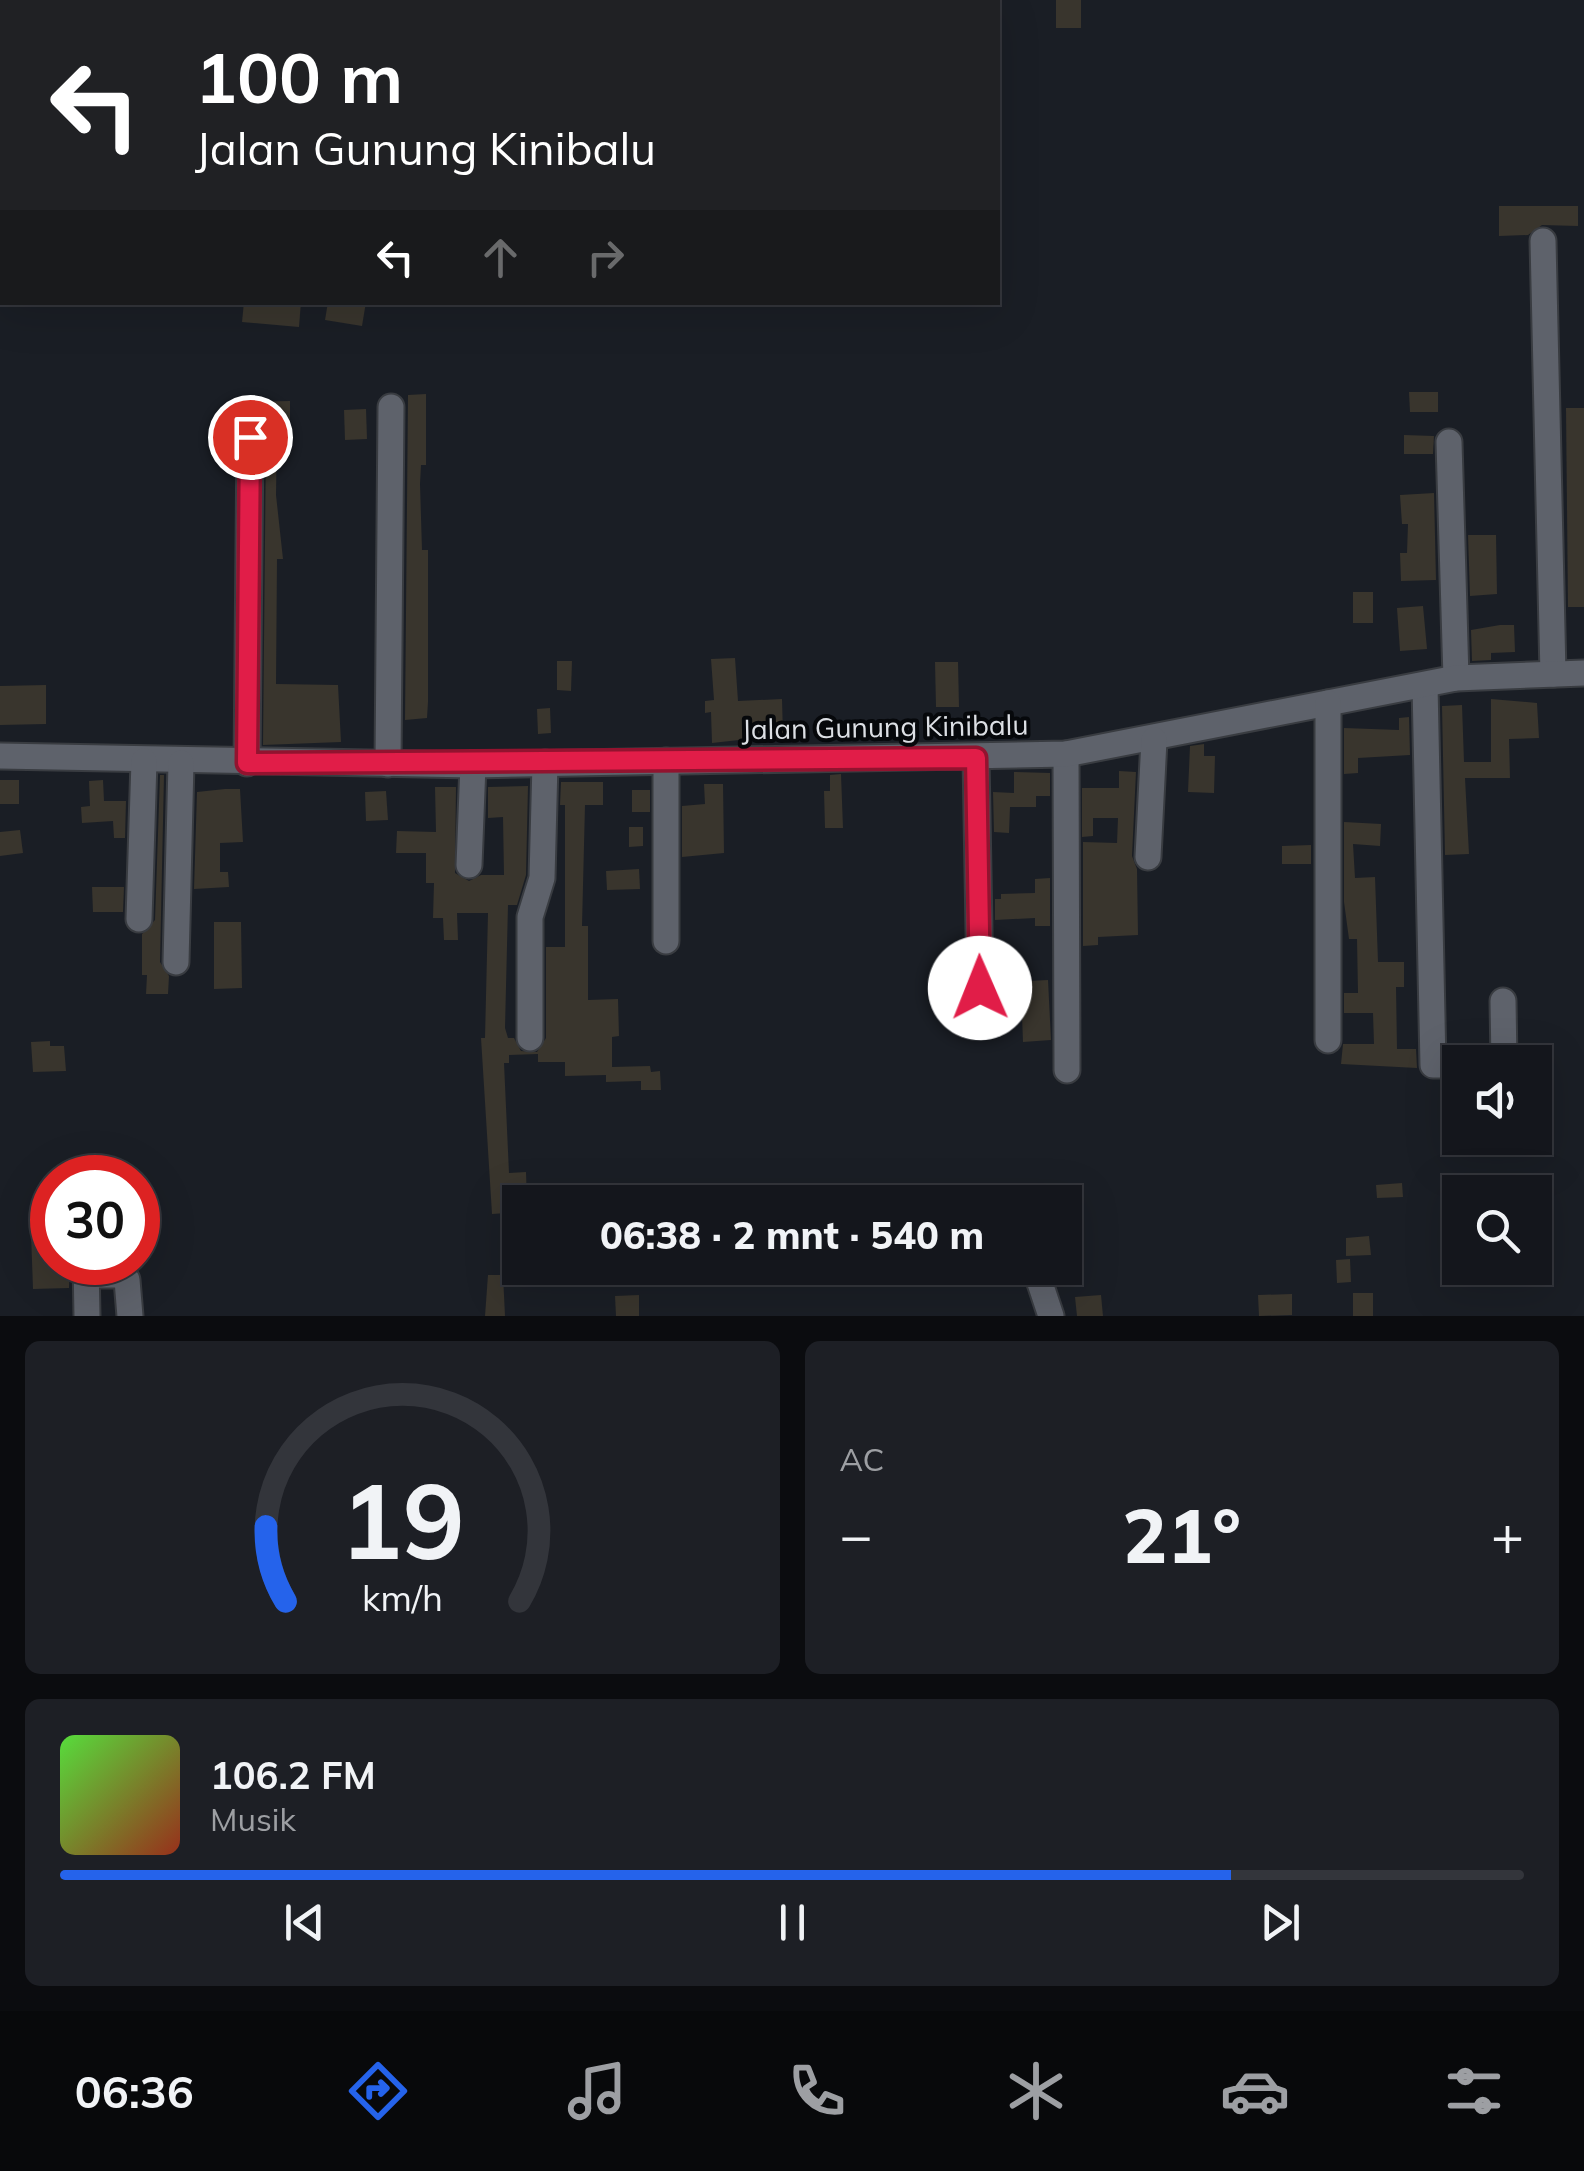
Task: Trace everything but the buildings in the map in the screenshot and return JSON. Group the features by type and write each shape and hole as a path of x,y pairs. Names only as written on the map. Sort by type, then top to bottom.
{"street":[{"path":"1543,242 1552,674"},
{"path":"388,764 391,407"},
{"path":"247,763 250,437"},
{"path":"1449,442 1456,678"},
{"name":"Jalan Gunung Kinibalu","path":"0,756 181,763 473,765 1066,754 1154,740 1456,678 1584,673"},
{"path":"1425,685 1433,1066 1442,1066"},
{"path":"1328,703 1328,1040"},
{"path":"1148,857 1154,740"},
{"path":"1066,754 1067,1070"},
{"path":"976,758 980,988"},
{"path":"666,760 666,941"},
{"path":"139,919 144,761"},
{"path":"176,962 181,763"},
{"path":"530,1038 530,917 542,878 545,764"},
{"path":"469,865 473,765"},
{"path":"1503,1000 1504,1045"},
{"path":"86,1285 87,1316"},
{"path":"127,1285 130,1316"},
{"path":"1040,1285 1050,1316"}],"route":[{"path":"250,437 247,763 473,765 976,758 980,988"}]}
